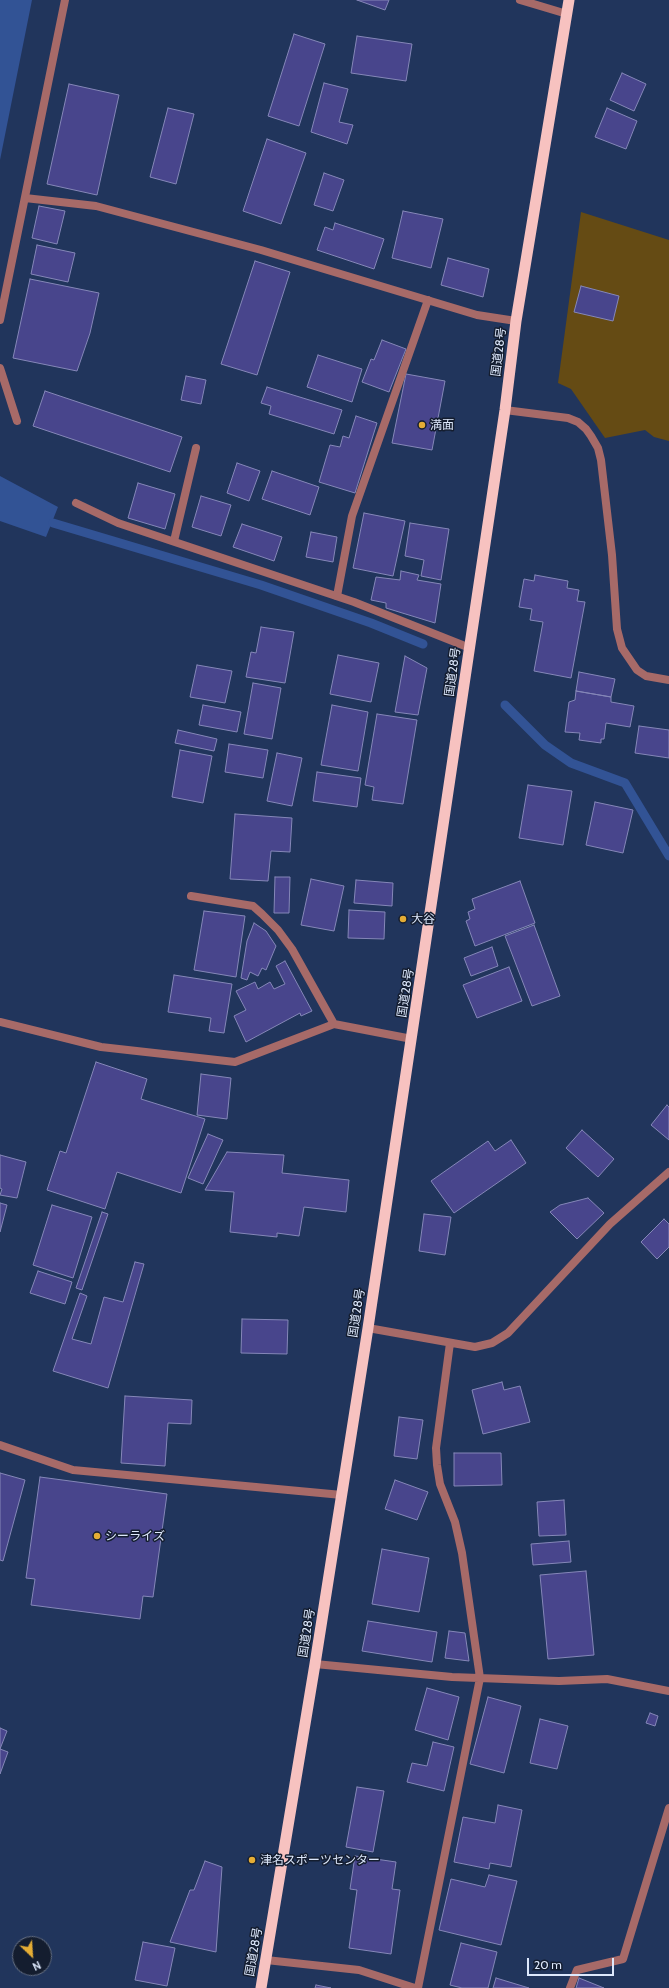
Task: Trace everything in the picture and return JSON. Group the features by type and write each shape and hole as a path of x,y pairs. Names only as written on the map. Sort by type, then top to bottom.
{"highway":[{"name":"国道28号","path":"261,1988 315,1664 368,1328 505,410 516,321 569,0"}],"street":[{"path":"0,320 65,0"},
{"path":"520,0 567,14"},
{"path":"25,198 96,206 261,250 477,315 516,321"},
{"path":"337,596 352,516 428,300"},
{"path":"0,368 17,421"},
{"path":"505,410 568,418 578,422 591,436 598,448 601,460 612,555 617,629 622,648 637,670 646,676 669,680"},
{"path":"174,541 196,448"},
{"path":"76,504 118,523 337,596 470,648"},
{"path":"191,896 253,906 262,914 278,930 292,949 334,1024"},
{"path":"0,1022 101,1047 235,1062 334,1024 412,1039"},
{"path":"368,1328 476,1347 492,1343 508,1333 610,1224 669,1172"},
{"path":"266,1960 359,1970 416,1988 480,1678 462,1553 455,1522 440,1484 437,1465 436,1448 450,1343"},
{"path":"0,1445 73,1470 342,1494"},
{"path":"315,1664 480,1678 559,1681 607,1679 669,1691"},
{"path":"570,1988 577,1970 623,1959 669,1808"}],"shaded area":[{"path":"581,212 669,240 669,441 654,437 645,430 605,438 571,389 558,383"}],"water":[{"path":"0,0 32,0 0,160"},
{"path":"0,476 58,507 46,537 0,521"}],"building":[{"path":"357,0 389,0 385,10"},
{"path":"294,34 325,44 299,126 268,116"},
{"path":"357,36 412,44 406,81 351,73"},
{"path":"622,73 646,84 634,111 610,100"},
{"path":"324,83 348,89 339,122 353,125 347,144 311,132"},
{"path":"69,84 119,95 97,195 47,184"},
{"path":"168,108 194,114 176,184 150,177"},
{"path":"607,108 637,121 626,149 595,137"},
{"path":"267,139 306,153 281,224 243,211"},
{"path":"324,173 344,180 333,211 314,205"},
{"path":"39,206 65,211 57,244 32,238"},
{"path":"403,211 443,219 431,268 392,258"},
{"path":"335,223 384,239 374,269 317,250 325,227 333,230"},
{"path":"37,245 75,253 68,282 31,274"},
{"path":"448,258 489,269 483,297 441,285"},
{"path":"255,261 290,272 257,375 221,364"},
{"path":"30,279 99,293 90,333 77,371 13,358"},
{"path":"581,286 619,296 613,321 574,312"},
{"path":"382,340 406,349 389,392 362,382 371,359 374,360"},
{"path":"318,355 362,369 352,402 307,387"},
{"path":"406,374 445,381 432,450 392,443"},
{"path":"186,376 206,380 201,404 181,400"},
{"path":"267,387 342,410 334,434 269,414 271,406 261,403"},
{"path":"45,391 182,437 170,472 33,426"},
{"path":"356,416 377,423 355,493 319,482 330,445 340,447 343,436 349,438"},
{"path":"237,463 260,471 249,501 227,493"},
{"path":"272,471 319,487 310,515 262,499"},
{"path":"138,483 175,494 165,529 128,518"},
{"path":"201,496 231,505 221,536 192,527"},
{"path":"364,513 405,521 393,576 353,568"},
{"path":"410,523 449,529 441,580 421,576 424,560 405,556"},
{"path":"242,524 282,537 274,561 233,547"},
{"path":"311,532 337,537 333,562 306,557"},
{"path":"401,571 419,575 417,580 441,584 435,623 386,608 386,603 371,600 376,577 400,580"},
{"path":"535,575 568,581 567,588 579,590 577,601 585,602 571,678 534,671 543,622 530,620 532,609 519,607 524,579 534,581"},
{"path":"261,627 294,632 285,683 246,677 251,652 256,653"},
{"path":"338,655 379,663 371,702 330,694"},
{"path":"405,656 427,668 418,715 395,712"},
{"path":"197,665 232,671 225,703 190,697"},
{"path":"579,672 615,679 611,697 576,691"},
{"path":"253,683 281,688 272,739 244,734"},
{"path":"576,691 611,697 611,702 634,706 630,727 606,723 604,739 601,739 601,743 579,740 580,733 565,732 569,702 575,700"},
{"path":"203,705 241,712 237,732 199,725"},
{"path":"332,705 368,712 358,771 321,765"},
{"path":"377,714 417,720 403,804 372,800 374,787 365,785"},
{"path":"639,726 669,730 669,758 635,753"},
{"path":"178,730 217,739 214,751 175,743"},
{"path":"229,744 268,750 263,778 225,772"},
{"path":"180,750 212,756 203,803 172,797"},
{"path":"277,753 302,758 292,806 267,801"},
{"path":"317,772 361,778 357,807 313,801"},
{"path":"528,785 572,791 563,845 519,838"},
{"path":"595,802 633,810 623,853 586,845"},
{"path":"235,814 292,818 290,852 271,851 268,881 230,879"},
{"path":"275,877 290,877 289,913 274,913"},
{"path":"311,879 344,886 334,931 301,925"},
{"path":"356,880 393,883 392,906 354,903"},
{"path":"520,881 535,923 475,946 466,921 470,919 468,912 475,909 472,899"},
{"path":"349,910 385,912 384,939 348,938"},
{"path":"204,911 245,916 236,977 194,970"},
{"path":"254,923 266,931 276,946 266,970 262,968 258,976 250,972 247,980 241,978 247,941"},
{"path":"534,925 560,996 532,1006 505,936"},
{"path":"492,947 498,966 471,976 464,958"},
{"path":"285,961 312,1011 301,1016 300,1013 246,1042 234,1016 246,1010 236,991 255,982 258,989 270,982 274,989 285,984 276,966"},
{"path":"509,967 522,1001 477,1018 463,985"},
{"path":"174,975 232,984 224,1033 209,1031 211,1018 168,1012"},
{"path":"96,1062 147,1079 141,1099 205,1119 181,1193 117,1172 105,1209 47,1190 60,1151 66,1153"},
{"path":"201,1074 231,1078 227,1119 197,1115"},
{"path":"667,1105 669,1107 669,1140 651,1125"},
{"path":"582,1130 614,1159 598,1177 566,1148"},
{"path":"208,1134 223,1140 203,1184 188,1178"},
{"path":"511,1140 526,1163 454,1213 431,1181 488,1141 495,1151"},
{"path":"227,1152 284,1155 282,1173 349,1180 346,1212 304,1207 299,1236 277,1233 277,1237 230,1232 234,1192 205,1190"},
{"path":"0,1155 26,1162 17,1198 0,1195 2,1189 0,1188"},
{"path":"588,1198 604,1213 577,1239 550,1212 560,1205"},
{"path":"0,1203 7,1205 0,1232"},
{"path":"52,1205 92,1217 73,1278 33,1265"},
{"path":"102,1212 108,1214 82,1290 76,1288"},
{"path":"424,1214 451,1217 445,1255 419,1251"},
{"path":"664,1219 669,1224 669,1247 657,1259 641,1242"},
{"path":"135,1262 144,1264 108,1388 53,1371 80,1293 87,1296 72,1339 91,1344 104,1297 123,1302"},
{"path":"38,1271 72,1282 65,1304 30,1293"},
{"path":"242,1319 288,1320 287,1354 241,1353"},
{"path":"502,1382 504,1390 520,1386 530,1422 483,1434 472,1390"},
{"path":"125,1396 192,1400 191,1424 168,1423 165,1466 121,1463"},
{"path":"399,1417 423,1420 417,1459 394,1456"},
{"path":"454,1453 501,1453 502,1485 454,1486"},
{"path":"0,1473 25,1480 3,1561 0,1560"},
{"name":"シーライズ","path":"40,1477 167,1494 153,1597 143,1596 140,1619 31,1605 35,1579 26,1578"},
{"path":"395,1480 428,1492 417,1520 385,1509"},
{"path":"564,1500 566,1535 539,1536 537,1502"},
{"path":"569,1541 571,1562 533,1565 531,1544"},
{"path":"382,1549 429,1558 419,1612 372,1604"},
{"path":"586,1571 594,1655 548,1659 540,1575"},
{"path":"368,1621 437,1632 432,1662 362,1651"},
{"path":"449,1631 465,1633 469,1661 445,1658"},
{"path":"427,1688 459,1697 448,1740 415,1730"},
{"path":"488,1697 521,1706 504,1773 470,1764"},
{"path":"650,1713 658,1716 655,1726 646,1723"},
{"path":"540,1719 568,1726 557,1769 530,1763"},
{"path":"0,1728 7,1731 0,1749"},
{"path":"433,1742 454,1747 444,1791 407,1782 412,1763 427,1766"},
{"path":"0,1749 8,1752 0,1774"},
{"path":"357,1787 384,1791 373,1852 346,1847"},
{"path":"498,1805 522,1810 511,1867 490,1863 489,1869 454,1862 463,1817 495,1823"},
{"path":"355,1856 396,1862 392,1889 400,1890 391,1954 349,1948 357,1890 350,1889"},
{"path":"205,1861 222,1867 216,1952 170,1942 190,1890 194,1890"},
{"path":"489,1875 517,1881 501,1945 439,1930 451,1879 485,1887"},
{"path":"143,1942 175,1948 167,1986 135,1980"},
{"path":"461,1943 497,1952 488,1988 462,1988 450,1985"},
{"path":"496,1978 529,1988 493,1988"},
{"path":"579,1978 604,1988 576,1988"},
{"path":"316,1985 331,1988 315,1988"}],"waterway":[{"path":"53,523 261,585 371,623 423,644"},
{"path":"505,705 545,745 571,763 625,783 669,856"}],"place":[{"name":"満面","path":"422,425"},
{"name":"大谷","path":"403,919"},
{"name":"シーライズ","path":"97,1536"},
{"name":"津名スポーツセンター","path":"252,1860"}]}
